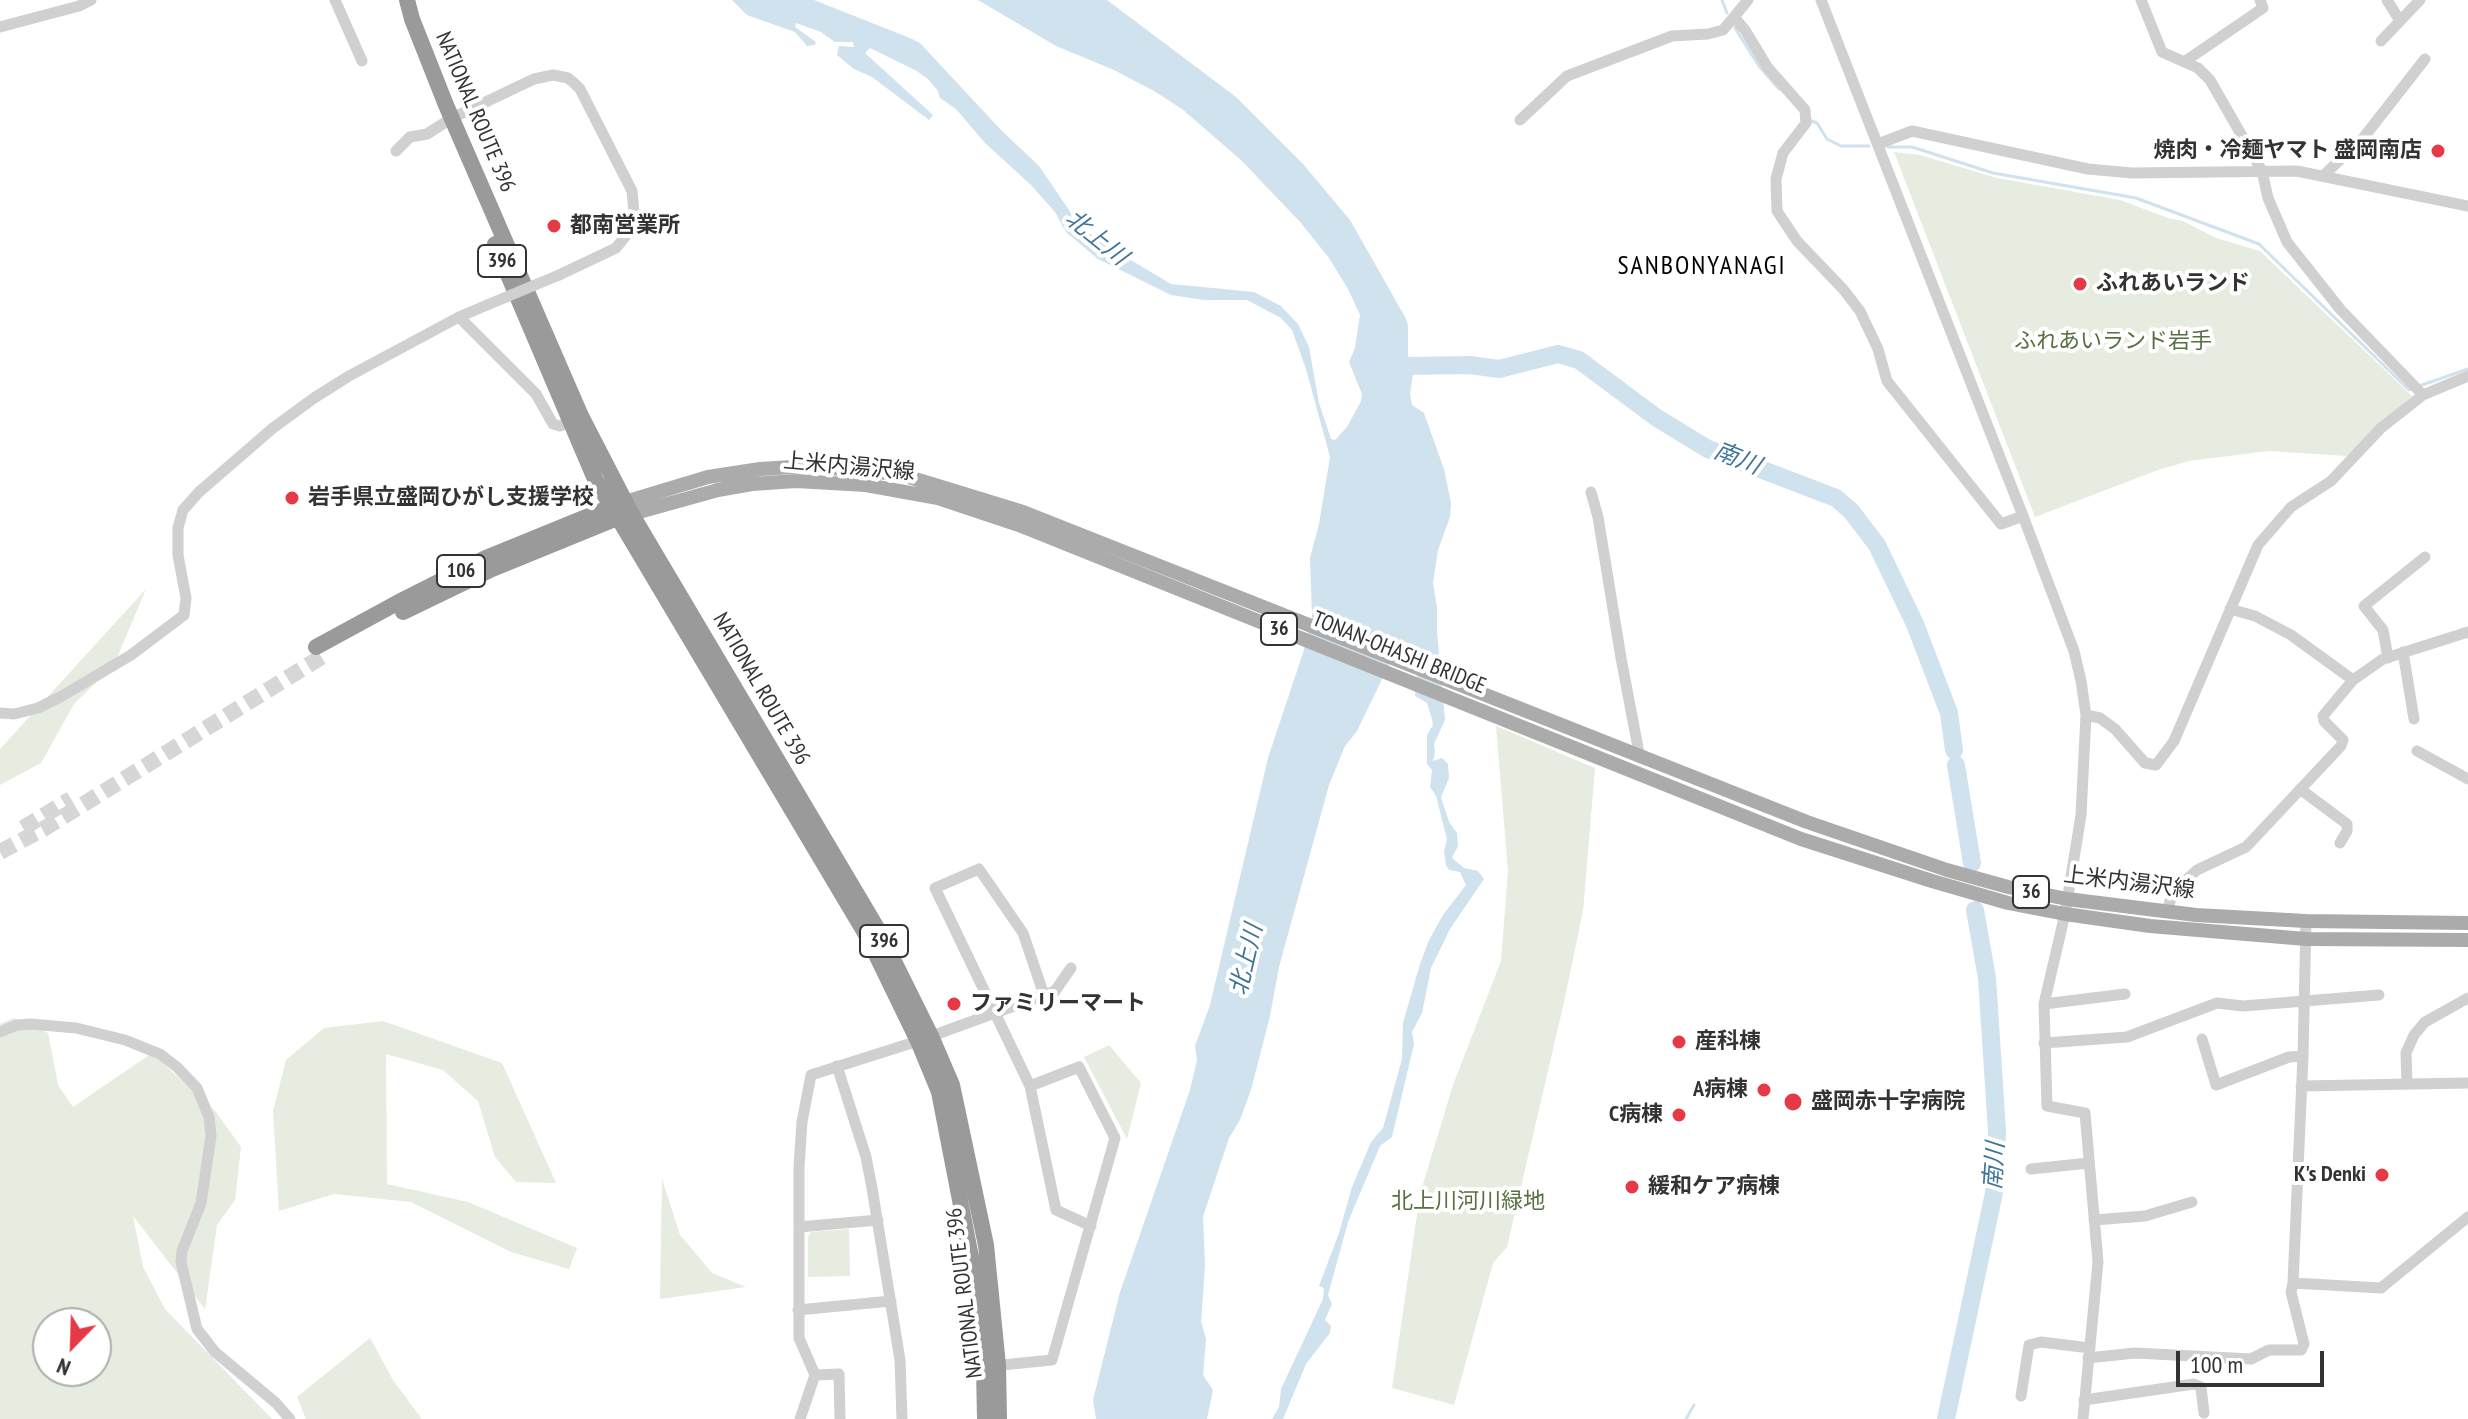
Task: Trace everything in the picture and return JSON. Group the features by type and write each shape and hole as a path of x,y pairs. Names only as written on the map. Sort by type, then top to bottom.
{"highway":[{"name":"NATIONAL ROUTE 396","path":"399,0 402,21 448,121 575,420 621,510 925,1039 939,1092 999,1419"},
{"name":"NATIONAL ROUTE 396","path":"407,0 448,121"},
{"name":"106","path":"319,651 397,603 486,558 621,510"},
{"name":"NATIONAL ROUTE 396","path":"985,1419 991,1366"}],"main road":[{"name":"上米内湯沢線","path":"621,510 708,477 808,466 899,474 939,491"},
{"name":"TONAN-OHASHI BRIDGE","path":"939,491 1037,518 1616,748"},
{"name":"TONAN-OHASHI BRIDGE","path":"939,491 1618,764"},
{"name":"上米内湯沢線","path":"1616,748 1807,822 1947,870 2067,899 2167,911 2306,921 2467,921"},
{"name":"上米内湯沢線","path":"1618,764 1801,839 2008,903 2150,926 2306,939 2468,940"}],"street":[{"path":"0,27 91,0"},
{"path":"335,0 362,61"},
{"path":"1520,120 1567,76 1672,36 1723,30 1748,0"},
{"path":"1821,0 2074,651 2086,715 2081,815 2065,914 2044,1004 2046,1103 2051,1108 2085,1113 2098,1262 2083,1419"},
{"path":"2141,0 2162,52 2198,68 2210,80 2262,171 2268,198 2287,242 2340,309 2422,394"},
{"path":"2184,62 2263,8 2260,0"},
{"path":"2387,0 2400,21"},
{"path":"2381,41 2420,0"},
{"path":"1734,17 1768,68 1805,110 1806,123 1783,153 1776,179 1777,211 1797,241 1860,311 1878,349 1887,381 1991,512 2001,524 2023,516"},
{"path":"2324,175 2364,137 2425,59"},
{"path":"0,713 14,714 38,708 62,696 131,655 184,615 186,598 178,555 178,528 183,510 273,428 314,398 459,317 616,248 631,229 634,213 632,191 580,89 568,78 542,77 427,134 410,137 396,151"},
{"path":"1878,144 1912,131 2088,169 2179,174 2262,171 2324,175 2468,206"},
{"path":"459,317 536,394 553,424 575,420"},
{"path":"2086,715 2100,718 2115,729 2145,763 2156,765 2174,741 2258,545 2291,507 2331,481 2381,428 2422,394 2468,376"},
{"path":"1591,492 1640,758"},
{"path":"2388,658 2383,630 2364,606 2425,557"},
{"path":"2230,609 2255,616 2291,635 2353,680"},
{"path":"2167,911 2173,892 2197,870 2246,847 2343,743 2323,716 2353,680 2388,658 2468,632"},
{"path":"2403,652 2414,719"},
{"path":"2417,751 2468,779"},
{"path":"2300,789 2347,824 2347,831 2340,843"},
{"path":"1044,995 1023,933 979,869 935,888 1030,1086 1056,1210 1091,1226"},
{"path":"2021,1396 2029,1345 2041,1342 2089,1353 2251,1359 2269,1350 2301,1350 2304,1344 2291,1292 2303,1056 2306,921"},
{"path":"800,1419 815,1375 799,1338 798,1310 802,1122 811,1075 925,1039 1055,991 1071,968"},
{"path":"2044,1004 2125,994"},
{"path":"2044,1043 2127,1037 2217,1003 2243,1006 2379,995"},
{"path":"2407,1084 2406,1053 2414,1035 2425,1022 2468,998"},
{"path":"0,1032 17,1025 31,1024 76,1028 125,1040 160,1054 197,1088 209,1117 211,1136 201,1203 182,1251 181,1262 197,1329 206,1343 276,1403 290,1419"},
{"path":"2202,1039 2216,1085 2289,1057 2303,1056"},
{"path":"837,1066 866,1157 878,1220 900,1360 902,1419"},
{"path":"991,1366 1052,1360 1115,1138 1079,1067 1030,1086"},
{"path":"2301,1086 2468,1083"},
{"path":"2031,1169 2089,1163"},
{"path":"2094,1220 2145,1216 2192,1202"},
{"path":"2293,1283 2381,1288 2468,1217"},
{"path":"799,1227 878,1220"},
{"path":"798,1310 891,1301"},
{"path":"815,1375 839,1374 840,1419"},
{"path":"2084,1400 2194,1384 2201,1387 2204,1413"}],"green space":[{"name":"ふれあいランド岩手","path":"1894,152 1920,155 1997,178 2120,200 2183,221 2216,238 2260,251 2412,396 2347,456 2269,451 2189,461 2035,517"},
{"path":"146,589 114,665 74,704 41,763 0,785 0,749"},
{"name":"北上川河川緑地","path":"1496,726 1595,768 1583,911 1564,1002 1507,1247 1493,1263 1454,1405 1392,1388 1420,1194 1453,1085 1501,961 1508,871"},
{"path":"14,1018 48,1033 58,1085 73,1107 152,1053 216,1112 241,1147 235,1200 217,1225 205,1309 133,1216 143,1267 165,1309 272,1419 0,1419 0,1024"},
{"path":"383,1021 502,1063 556,1183 516,1182 495,1157 478,1101 443,1070 386,1054 387,1184 468,1202 577,1248 569,1269 511,1252 411,1202 334,1194 279,1211 273,1111 286,1060 324,1028"},
{"path":"1109,1045 1141,1083 1127,1139 1084,1057"},
{"path":"662,1179 680,1235 712,1273 746,1287 660,1299"},
{"path":"849,1229 850,1276 808,1277 808,1237 811,1232"},
{"path":"370,1338 393,1380 422,1419 306,1419 297,1397"}],"water":[{"name":"北上川","path":"732,0 814,0 920,43 1039,166 1071,213 1099,241 1171,284 1254,292 1281,306 1298,324 1309,347 1319,403 1331,439 1335,440 1347,427 1361,401 1362,394 1349,362 1355,348 1360,315 1329,258 1301,223 1241,160 1182,109 1114,70 1056,46 978,0 1107,0 1236,97 1303,164 1350,220 1405,317 1408,357 1413,374 1412,405 1424,413 1444,469 1451,503 1433,583 1445,720 1434,744 1433,761 1442,758 1448,764 1449,778 1441,797 1449,822 1457,833 1458,846 1452,858 1464,868 1478,871 1484,879 1450,929 1431,968 1422,1013 1412,1032 1414,1044 1392,1137 1380,1146 1348,1222 1328,1295 1332,1304 1325,1320 1331,1326 1330,1333 1306,1364 1283,1419 1272,1419 1279,1407 1281,1389 1323,1299 1324,1288 1319,1286 1352,1187 1371,1142 1383,1128 1402,1059 1403,1023 1420,964 1443,915 1466,885 1460,872 1449,870 1446,865 1444,851 1447,839 1436,796 1430,787 1432,770 1427,764 1427,735 1433,725 1432,719 1427,703 1415,696 1418,660 1406,642 1399,644 1357,731 1345,746 1329,785 1279,967 1251,1090 1240,1120 1229,1138 1203,1217 1205,1266 1201,1321 1206,1339 1203,1375 1213,1390 1207,1419 1096,1419 1093,1400 1120,1292 1190,1090 1197,1060 1195,1046 1210,1005 1268,758 1312,616 1310,558 1330,457 1292,330 1281,318 1247,300 1204,300 1171,295 1098,259 1066,232 1055,212 1031,185 985,143 956,109 940,98 929,80 917,71 870,48 865,53 933,115 929,120 837,55 839,46 854,47 853,42 835,42 821,32 796,23 795,27 816,42 807,46 795,32 747,15"}],"waterway":[{"path":"1722,0 1727,13"},
{"path":"1735,28 1759,66 1779,89"},
{"path":"1809,120 1817,123 1827,139 1841,146 1869,146"},
{"path":"1888,147 1912,147 1993,173 2136,198 2259,244 2411,389"},
{"name":"南川","path":"1388,361 1405,366 1470,365 1499,369 1558,354 1579,360 1657,418 1708,449 1836,498 1851,511 1877,545 1915,624 1949,713 1954,750"},
{"path":"2419,386 2468,369"},
{"name":"南川","path":"1956,765 1972,863"},
{"name":"南川","path":"1946,1419 1995,1188 1997,1131 1987,978 1975,910"},
{"path":"1686,1419 1694,1405"}],"tunnel":[{"path":"0,852 45,828 323,656"},
{"path":"23,828 71,799"}],"place":[{"name":"焼肉・冷麺ヤマト 盛岡南店","path":"2438,151"},
{"name":"都南営業所","path":"554,226"},
{"name":"ふれあいランド","path":"2080,284"},
{"name":"岩手県立盛岡ひがし支援学校","path":"292,498"},
{"name":"ファミリーマート","path":"954,1004"},
{"name":"産科棟","path":"1679,1042"},
{"name":"A病棟","path":"1764,1090"},
{"name":"盛岡赤十字病院","path":"1793,1102"},
{"name":"C病棟","path":"1679,1115"},
{"name":"K's Denki","path":"2382,1175"},
{"name":"緩和ケア病棟","path":"1632,1187"}],"district":[{"name":"SANBONYANAGI","path":"1702,267"}]}
